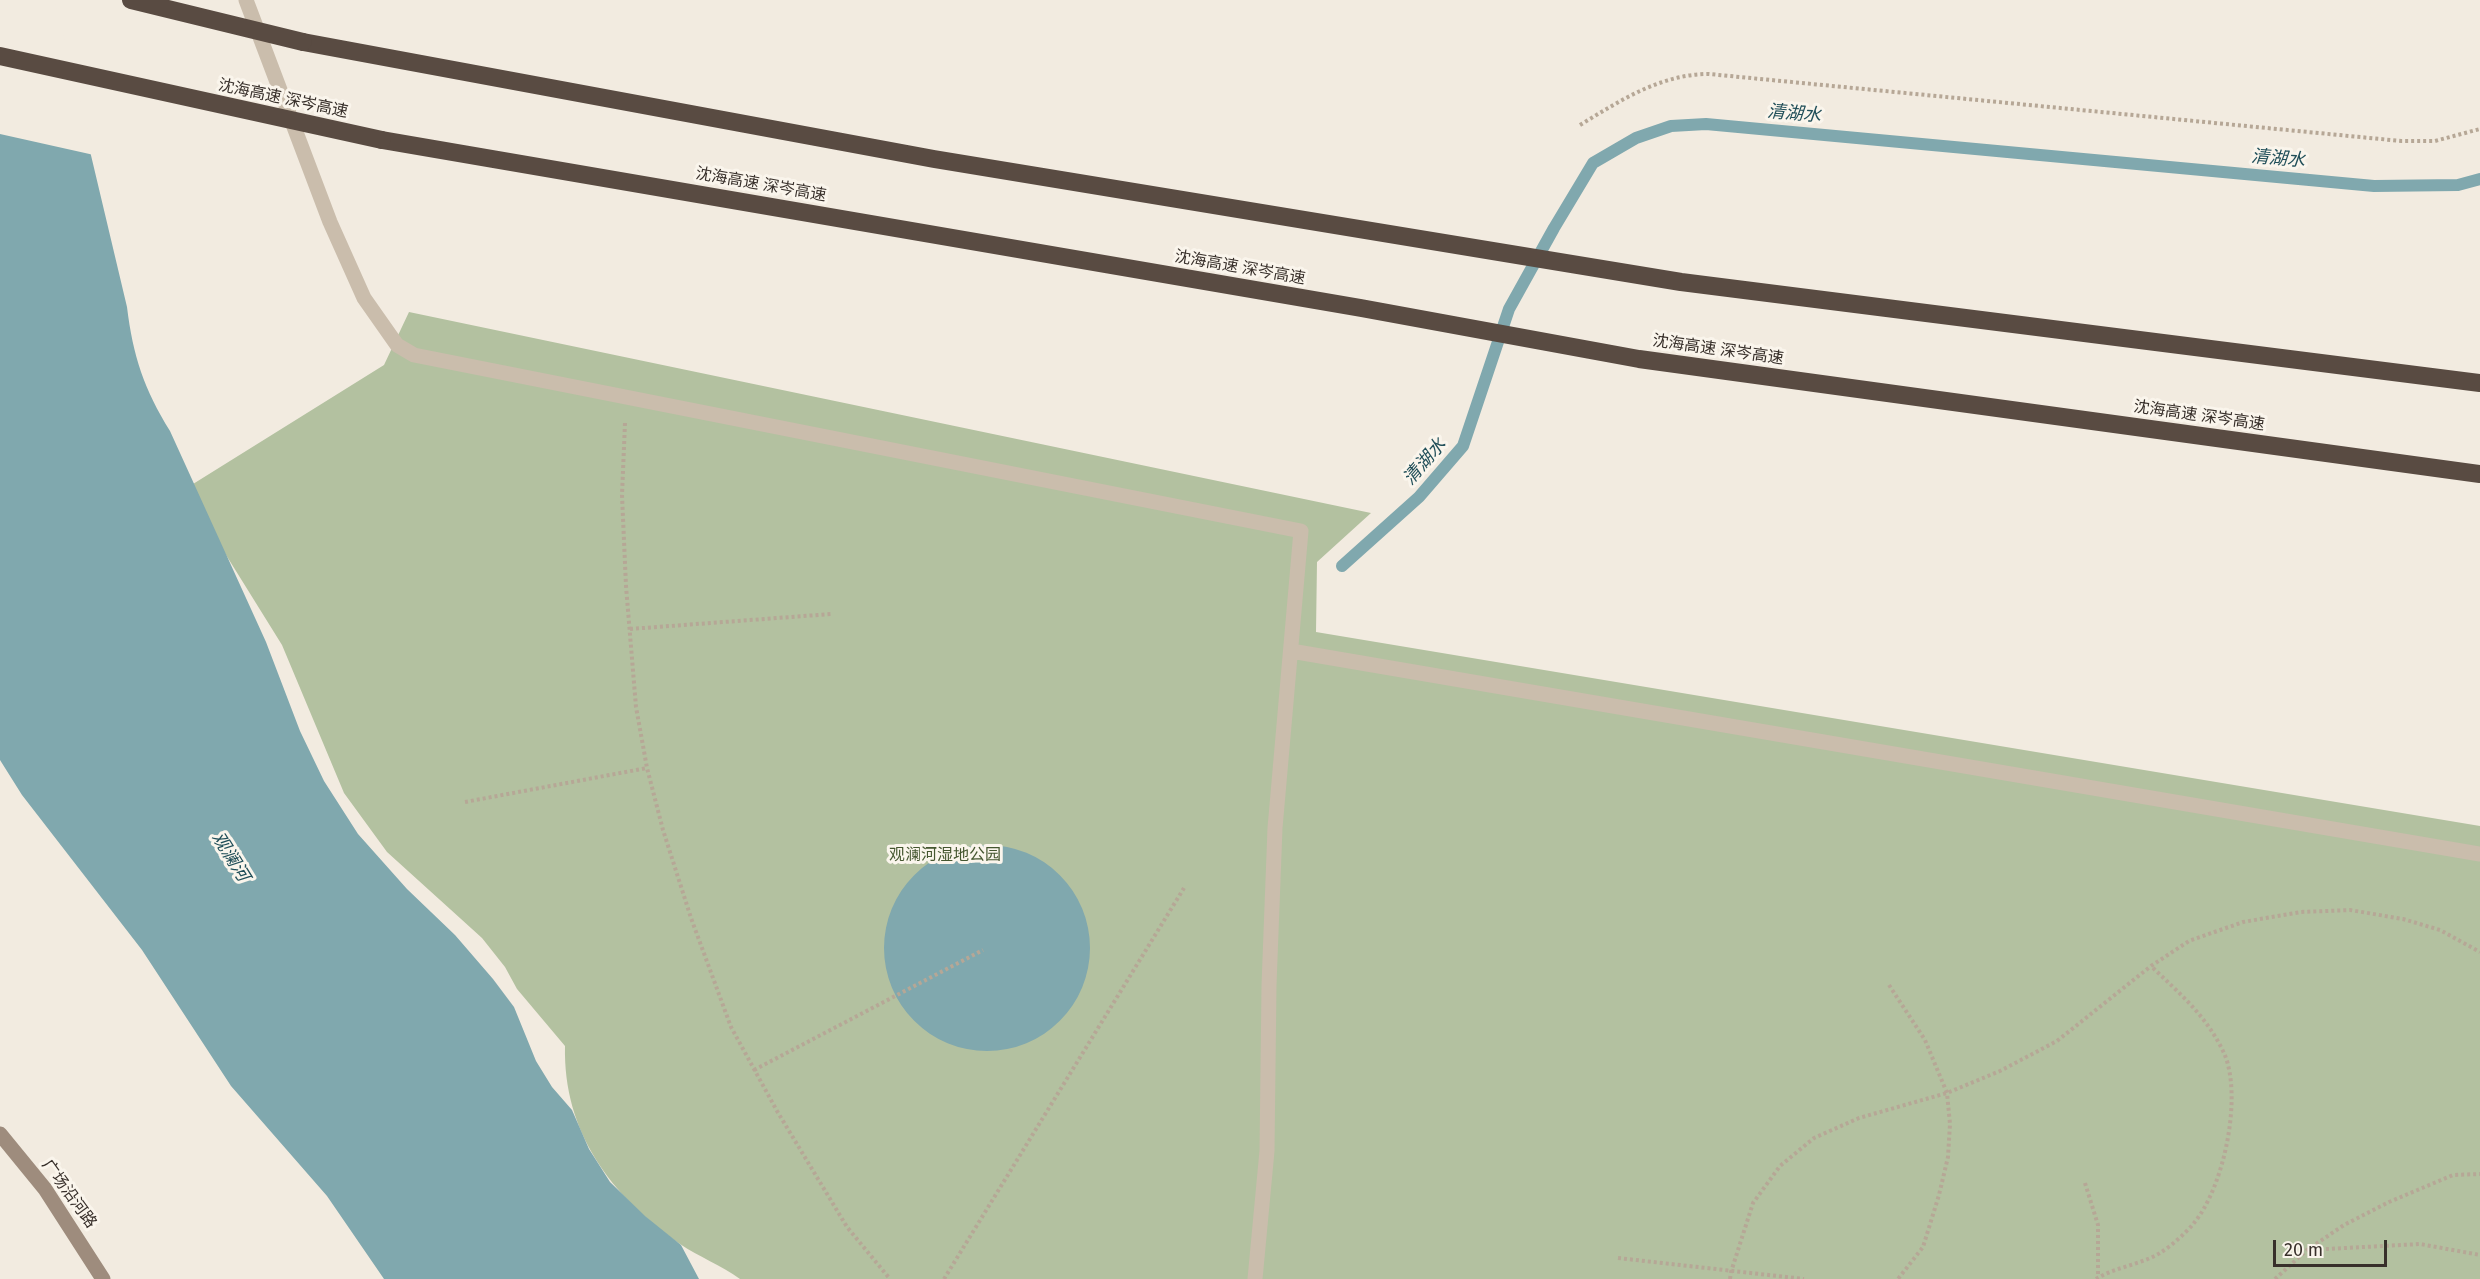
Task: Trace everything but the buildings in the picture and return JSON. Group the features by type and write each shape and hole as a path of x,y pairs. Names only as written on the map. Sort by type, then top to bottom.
{"highway":[{"path":"131,0 303,42 934,159 1408,238 1681,282 2480,384"},
{"name":"沈海高速 深岑高速","path":"0,57 382,140 1361,308 1639,359 2480,474"}],"street":[{"name":"广场沿河路","path":"0,1134 45,1189 104,1279"}],"lane":[{"path":"246,0 330,222 364,298 397,345 414,355 1301,531 1275,828 1267,1151 1255,1279"},
{"path":"1291,651 2480,854"}],"path":[{"path":"1580,125 1617,102 1654,84 1688,74 1699,74 2383,140 2435,141 2480,129"},
{"path":"626,398 622,495 626,586 636,707 647,768 663,830 691,918 731,1027 777,1111 847,1227 890,1279"},
{"path":"630,628 831,614"},
{"path":"465,802 647,768"},
{"path":"944,1279 1184,888"},
{"path":"1730,1279 1753,1203 1780,1166 1814,1138 1859,1118 1947,1093 2000,1071 2057,1041 2151,966 2190,941 2243,922 2301,912 2350,910 2403,919 2440,930 2480,952"},
{"path":"754,1070 984,950"},
{"path":"2085,1183 2098,1226 2097,1278 2160,1253 2194,1223 2217,1182 2228,1136 2233,1099 2225,1055 2203,1016 2151,966"},
{"path":"1889,985 1925,1040 1947,1093 1950,1124 1948,1157 1923,1247 1898,1279"},
{"path":"2275,1279 2307,1250 2344,1225 2389,1202 2453,1175 2480,1174"},
{"path":"2307,1250 2420,1244 2480,1255"},
{"path":"1618,1258 1804,1279"}],"green space":[{"name":"观澜河湿地公园","path":"409,312 1371,513 1317,562 1316,632 2480,826 2480,1279 740,1279 687,1249 655,1225 613,1183 596,1159 582,1134 572,1106 565,1046 517,989 505,967 482,938 387,852 344,793 282,645 185,489 384,365"}],"water":[{"name":"观澜河","path":"0,0 71,71 141,372 266,642 300,731 324,781 358,834 407,889 455,935 493,979 514,1007 536,1061 552,1087 572,1110 589,1149 610,1182 645,1216 681,1245 699,1279 384,1279 327,1196 231,1086 142,950 22,795 0,760"},
{"path":"977,845 997,845 1017,849 1036,857 1053,868 1067,882 1086,918 1090,948 1086,978 1078,997 1067,1014 1053,1028 1017,1047 997,1051 977,1051 957,1047 938,1039 921,1028 907,1014 888,978 884,958 884,938 888,918 896,899 907,882 921,868 957,849"}],"pier":[{"path":"0,0 54,0 94,155 0,134"}],"waterway":[{"name":"清湖水","path":"1342,566 1419,497 1463,446 1509,309 1593,163 1636,138 1671,126 1706,124 2374,186 2458,185 2480,179"}]}
